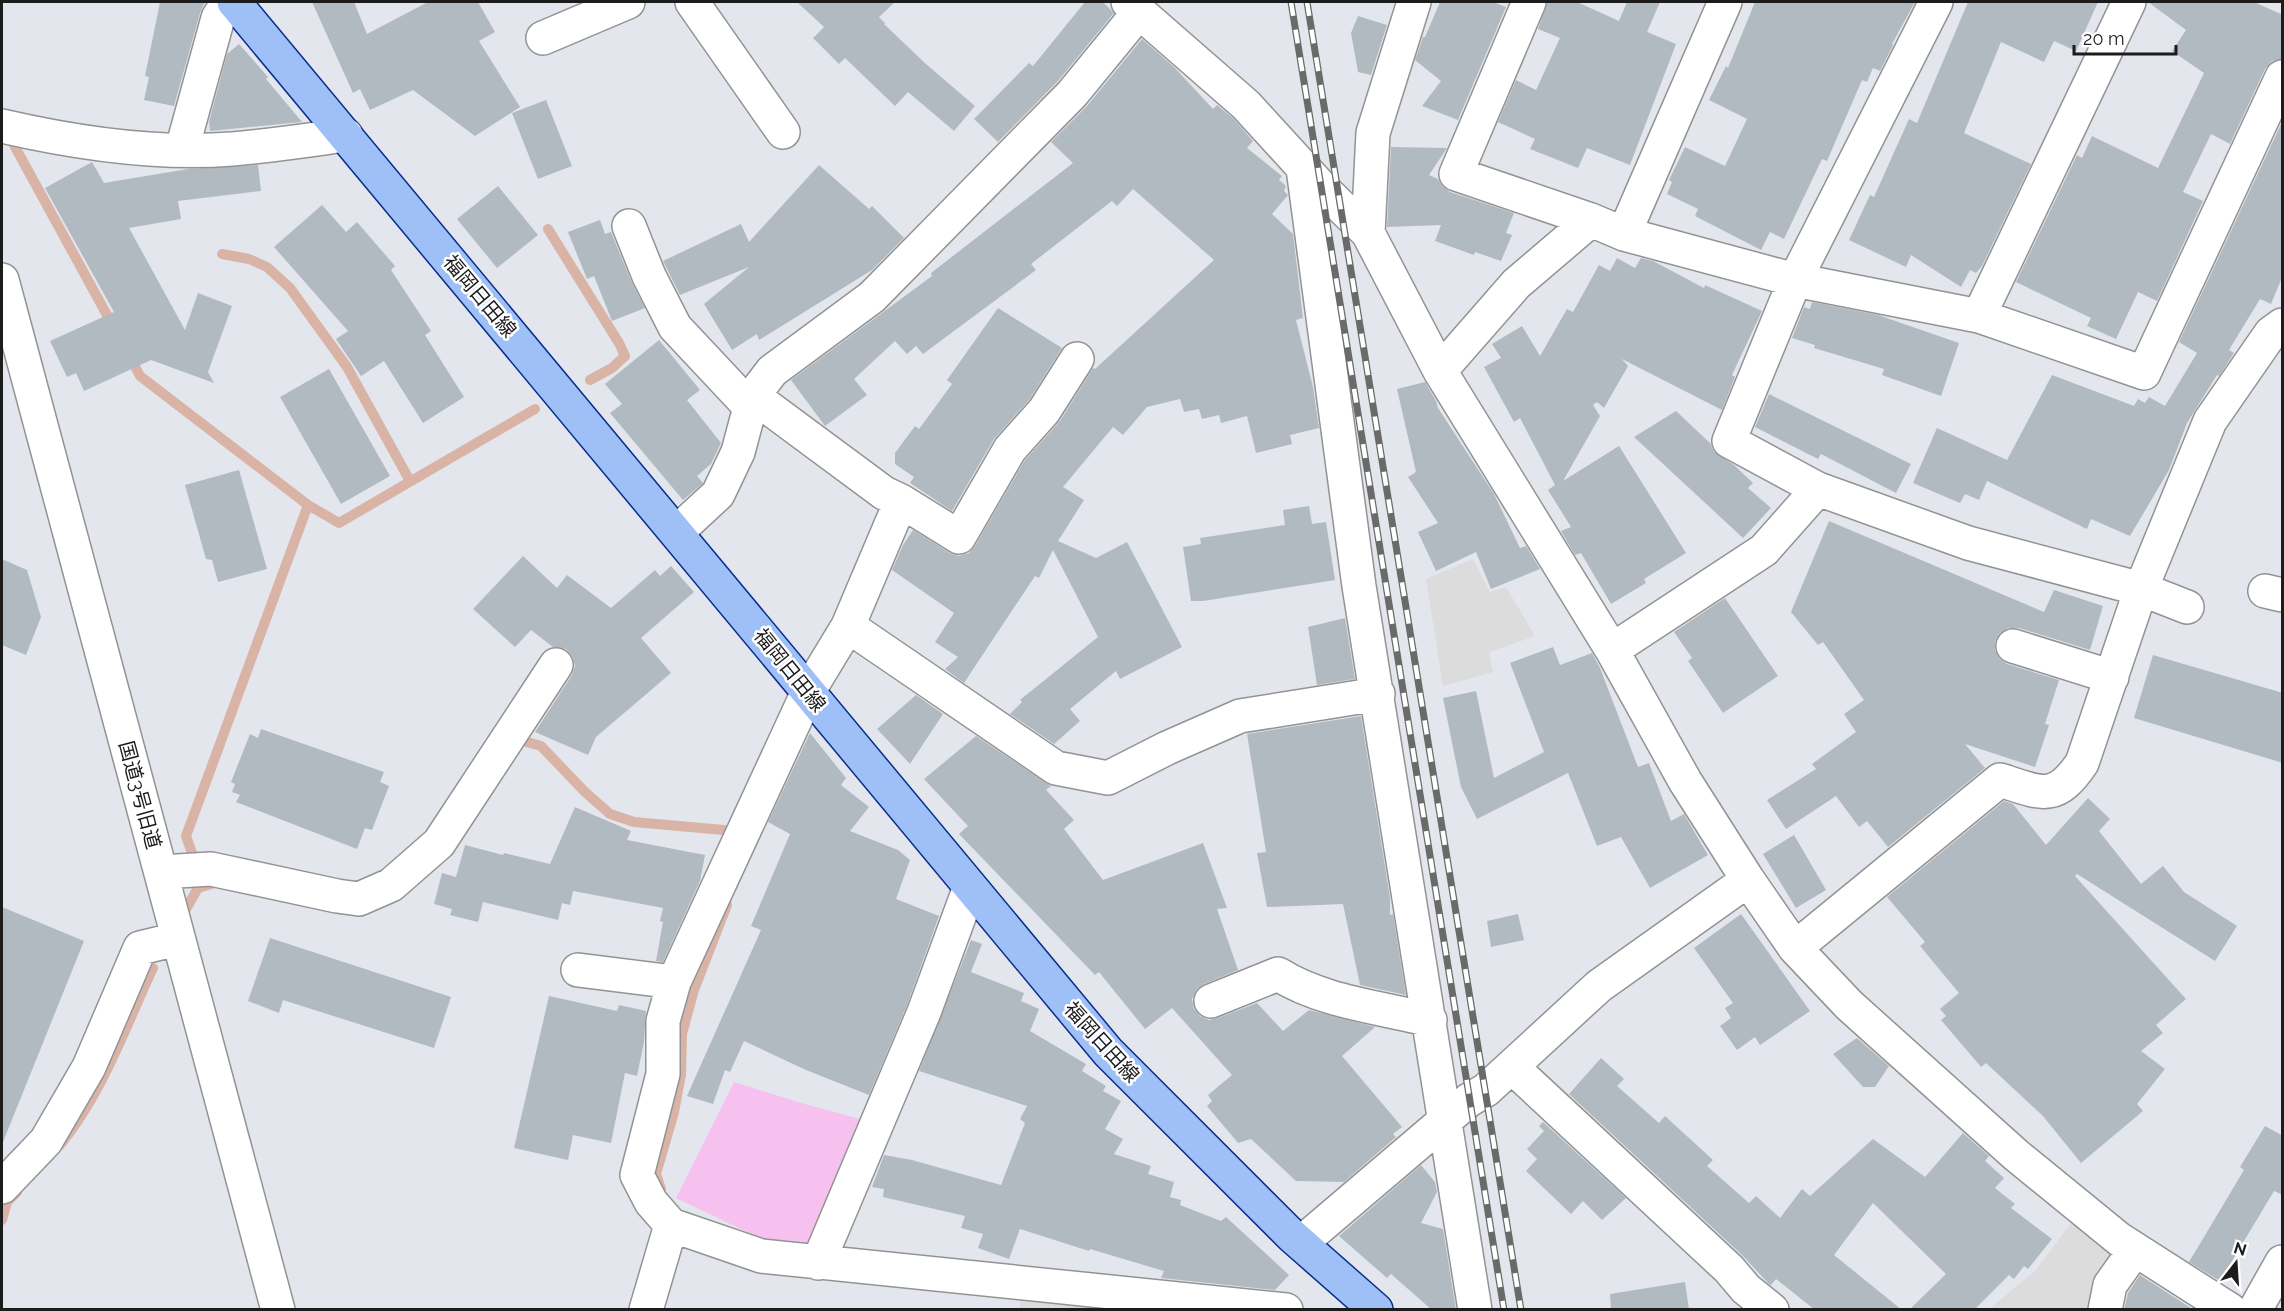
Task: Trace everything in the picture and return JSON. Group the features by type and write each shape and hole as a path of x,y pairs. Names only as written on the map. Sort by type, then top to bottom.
{"main road":[{"name":"福岡日田線","path":"234,2 1108,1052 1301,1243 1376,1310"}],"street":[{"path":"182,149 218,18 228,2"},
{"path":"543,38 628,2"},
{"path":"692,2 783,132"},
{"path":"1368,232 1373,133 1414,2"},
{"path":"1529,2 1456,174 1591,220 1624,234 1795,280 1979,316 2144,373 2283,77"},
{"path":"1624,234 1725,2"},
{"path":"1936,2 1795,280 1729,441 1818,489 1968,543 2141,589 2187,607"},
{"path":"1979,316 2129,2"},
{"path":"677,532 718,494 738,452 752,402 772,371 872,297 1072,94 1134,6 1246,105 1303,168 1368,232 1440,370 1612,650 1685,781 1748,880 1795,948 1849,1005 2016,1155 2135,1250 2230,1310"},
{"path":"2,126 38,134 154,150 232,149 346,135"},
{"path":"1303,168 1359,586 1475,1310"},
{"path":"1440,370 1516,284 1591,220"},
{"path":"629,226 649,276 675,327 752,402 884,494 901,501 959,537 1010,449 1044,411 1077,359"},
{"name":"国道3号旧道","path":"2,280 278,1310"},
{"path":"1795,948 2000,780 2027,789 2050,793 2069,782 2082,763 2141,589 2210,421 2271,333 2283,325"},
{"path":"1612,650 1764,549 1818,489"},
{"path":"901,501 848,626 808,692 674,982 663,1021 663,1074 637,1175 651,1202 671,1225 761,1256 1286,1310"},
{"path":"848,626 1056,768 1108,778 1167,748 1240,716 1378,694"},
{"path":"2013,646 2112,677"},
{"path":"161,873 211,869 337,896 359,898 391,885 439,843 556,665"},
{"path":"1301,1243 1469,1100 1486,1090 1599,986 1748,880"},
{"path":"818,1263 924,1012 969,887"},
{"path":"2,1187 46,1141 89,1066 140,948 177,939"},
{"path":"578,970 674,982"},
{"path":"1211,1001 1278,974 1326,995 1430,1020"},
{"path":"1512,1067 1729,1269 1746,1289 1772,1310"},
{"path":"645,1310 671,1225"},
{"path":"2105,1310 2110,1285 2135,1250"},
{"path":"2255,1310 2283,1262"}],"shaded area":[{"path":"1473,559 1490,592 1506,587 1535,636 1489,652 1493,672 1443,686 1426,579"},
{"path":"734,1082 867,1121 814,1244 762,1239 676,1198"},
{"path":"2071,1223 2118,1256 2098,1309 1988,1310 2035,1271"},
{"path":"1020,1300 1109,1309 1020,1309"}],"building":[{"path":"160,2 205,2 174,106 144,100 149,77 145,76"},
{"path":"312,2 354,2 367,34 428,2 478,2 495,32 479,41 520,107 475,136 413,90 370,110 360,89 353,93"},
{"path":"797,2 895,2 879,17 884,24 975,106 954,131 908,92 895,106 845,58 839,64 813,38 824,27"},
{"path":"1085,2 1103,2 1114,13 1058,81 998,142 974,119 1029,63 1033,66"},
{"path":"1440,2 1493,2 1506,7 1458,120 1422,106 1441,81 1415,60"},
{"path":"1547,2 1577,2 1619,21 1627,2 1660,2 1647,32 1676,44 1630,165 1587,148 1578,168 1530,149 1535,139 1498,122 1516,80 1536,90 1560,38 1538,29"},
{"path":"1755,2 1915,2 1880,71 1873,68 1867,82 1862,80 1827,161 1822,159 1784,239 1770,232 1761,250 1695,216 1698,209 1667,194 1672,182 1669,180 1685,147 1725,166 1747,119 1709,100 1726,66 1728,68"},
{"path":"1968,2 2098,2 2076,51 2054,41 2044,62 2001,42 1964,133 2031,164 1982,266 1976,273 1970,270 1961,287 1911,255 1906,267 1849,240 1870,195 1874,197 1909,119 1917,123"},
{"path":"2148,2 2254,2 2283,15 2283,59 2272,61 2265,69 2230,144 2211,134 2183,192 2203,201 2157,301 2138,292 2116,339 2087,326 2091,318 2016,282 2077,155 2082,158 2092,136 2158,168 2204,73 2172,51 2186,30"},
{"path":"1358,16 1387,25 1371,75 1358,72 1351,33"},
{"path":"1142,39 1174,67 1213,109 1217,105 1233,118 1253,141 1247,148 1282,176 1279,180 1286,186 1284,191 1288,195 1272,214 1293,234 1303,318 1296,320 1313,387 1319,428 1290,435 1292,444 1256,453 1247,416 1221,423 1219,415 1202,419 1199,409 1184,412 1180,399 1147,407 1123,435 1113,427 1063,487 1084,500 1058,541 1096,558 1127,542 1182,647 1120,679 1116,671 1070,709 1080,721 1054,744 1010,714 1022,702 1020,700 1098,637 1053,550 1039,578 1035,576 964,683 945,669 958,657 935,642 954,613 892,570 903,545 913,530 950,553 959,556 969,553 1025,460 1060,421 1093,368 1095,369 1214,260 1133,189 1117,206 1112,201 1031,264 1036,270 923,354 916,346 907,354 895,341 854,379 867,395 825,426 791,380 932,276 931,273 1073,163 1051,142 1087,106"},
{"path":"239,44 268,77 266,79 302,122 210,131 209,122 227,54"},
{"path":"546,100 572,166 538,179 512,113"},
{"path":"2283,120 2283,275 2271,304 2260,299 2229,350 2234,353 2219,376 2217,375 2187,423 2169,470 2130,536 2091,519 2087,529 1987,481 1979,500 1965,494 1960,503 1913,483 1937,428 2007,460 2052,375 2134,406 2138,399 2145,403 2149,397 2165,406 2197,353 2179,342"},
{"path":"1391,147 1447,148 1429,175 1438,179 1442,186 1450,192 1514,213 1506,233 1512,235 1501,261 1475,252 1474,255 1435,241 1441,225 1387,227"},
{"path":"92,162 104,183 188,169 258,165 261,191 178,201 181,219 129,228 185,330 198,293 232,306 208,372 214,383 151,360 84,391 76,373 67,377 50,341 114,312 45,188"},
{"path":"819,165 869,209 872,206 904,238 872,270 759,340 757,334 732,350 704,304 749,267 680,295 663,261 741,224 749,242"},
{"path":"498,186 538,235 497,268 457,219"},
{"path":"322,205 346,232 357,222 395,266 391,270 431,331 425,335 464,397 423,423 384,361 361,376 336,339 348,331 274,247"},
{"path":"600,220 605,234 611,232 645,308 612,321 594,276 587,279 568,232"},
{"path":"1617,258 1635,268 1641,258 1653,261 1704,288 1705,285 1762,311 1732,375 1735,377 1722,410 1622,359 1628,366 1604,408 1597,402 1593,405 1600,416 1563,481 1619,446 1686,553 1644,579 1646,583 1611,604 1581,553 1575,555 1561,531 1571,527 1548,490 1555,485 1520,418 1514,422 1484,367 1501,358 1492,344 1522,326 1540,356 1567,309 1573,312 1599,265 1610,271"},
{"path":"1812,302 1878,315 1959,343 1941,396 1882,375 1884,369 1814,348 1815,345 1792,338 1804,307 1810,309"},
{"path":"998,308 1062,348 1029,400 994,439 952,511 910,483 914,477 895,464 895,453 915,426 919,429 952,384 947,380"},
{"path":"659,340 700,390 687,400 721,443 711,464 697,476 703,483 683,500 610,413 622,404 605,384"},
{"path":"329,369 390,476 341,504 280,397"},
{"path":"1425,382 1438,408 1494,494 1520,548 1526,546 1540,569 1491,589 1476,552 1436,571 1418,532 1438,523 1408,477 1416,472 1397,389"},
{"path":"1769,394 1911,464 1896,493 1821,454 1818,459 1755,427"},
{"path":"1676,411 1710,443 1714,452 1734,465 1753,483 1748,488 1771,508 1743,538 1634,437"},
{"path":"239,470 267,569 218,582 212,560 206,559 185,485"},
{"path":"1309,506 1312,524 1326,522 1335,580 1191,601 1183,547 1201,544 1200,538 1285,525 1283,510"},
{"path":"1829,521 2044,612 2054,590 2103,606 2090,650 2019,628 2008,628 2000,633 1995,641 1995,650 2000,659 2007,664 2059,680 2045,724 2049,725 2035,767 1965,744 1985,768 1888,847 1867,821 1859,827 1836,796 1786,829 1767,800 1816,769 1812,764 1856,732 1844,714 1864,700 1823,642 1818,645 1791,612"},
{"path":"523,556 557,588 567,575 611,608 655,570 660,576 671,566 694,592 641,638 671,673 596,737 588,755 535,732 572,675 575,666 572,656 566,649 553,647 531,630 515,647 473,609"},
{"path":"2,559 27,570 41,617 26,655 2,645"},
{"path":"1725,598 1778,676 1723,713 1688,661 1692,658 1674,632"},
{"path":"1345,618 1355,679 1317,685 1308,627"},
{"path":"1553,647 1560,665 1592,653 1600,668 1638,767 1649,763 1671,821 1684,814 1708,855 1650,888 1621,837 1597,846 1568,773 1477,819 1461,787 1443,698 1476,691 1494,778 1544,752 1510,663"},
{"path":"2153,655 2283,693 2283,763 2134,718"},
{"path":"916,695 943,714 910,764 877,729"},
{"path":"1361,716 1390,898 1390,915 1393,914 1406,995 1360,985 1343,904 1267,907 1257,853 1266,852 1247,734"},
{"path":"261,729 384,772 380,782 389,786 372,830 365,828 357,849 236,802 240,795 232,792 235,784 231,782 250,734 258,738"},
{"path":"810,733 846,778 841,785 869,807 850,831 898,850 910,860 896,899 939,916 907,1005 869,1095 806,1070 744,1041 730,1072 725,1070 713,1104 687,1096 761,930 751,926 790,834 768,822"},
{"path":"976,736 1051,786 1046,790 1074,820 1064,829 1103,880 1203,843 1227,908 1217,909 1238,970 1197,989 1192,999 1194,1009 1200,1016 1209,1020 1257,1003 1283,1031 1309,1010 1375,1027 1342,1056 1402,1127 1393,1134 1396,1137 1344,1182 1296,1181 1251,1139 1238,1143 1207,1106 1212,1101 1208,1095 1232,1075 1172,1008 1145,1029 1099,972 1095,975 959,834 968,826 924,779"},
{"path":"2088,798 2110,819 2099,831 2141,884 2163,866 2184,892 2237,926 2215,961 2077,874 2075,876 2186,999 2156,1025 2163,1033 2141,1051 2165,1069 2137,1104 2143,1111 2081,1163 2043,1116 1986,1063 1981,1067 1941,1020 1946,1016 1940,1009 1959,993 1920,946 1925,942 1887,897 2004,801 2013,804 2046,845"},
{"path":"575,807 631,831 627,840 705,855 700,881 663,962 656,961 663,922 660,921 663,908 573,891 570,905 562,903 558,920 483,902 478,922 450,915 452,909 434,904 442,873 456,877 465,845 550,864"},
{"path":"1794,835 1826,890 1796,908 1763,854"},
{"path":"2,907 84,941 3,1142 2,1142"},
{"path":"1518,914 1524,940 1491,947 1487,921"},
{"path":"1741,914 1810,1011 1760,1045 1755,1037 1737,1050 1720,1026 1731,1018 1725,1008 1733,1003 1694,948"},
{"path":"270,938 451,997 434,1048 283,1000 279,1013 248,1001"},
{"path":"971,940 982,944 971,972 1024,993 1021,1001 1039,1009 1030,1031 1086,1064 1082,1071 1106,1086 1103,1091 1121,1101 1105,1129 1123,1139 1114,1154 1151,1166 1148,1174 1174,1182 1170,1197 1181,1200 1180,1205 1221,1221 1226,1217 1289,1275 1275,1290 1161,1278 1164,1271 1090,1249 1089,1251 1020,1229 1009,1259 978,1248 983,1234 961,1228 965,1216 883,1197 884,1189 872,1187 884,1155 912,1160 1001,1185 1025,1123 1020,1119 1027,1106 919,1071"},
{"path":"549,996 617,1011 619,1005 646,1011 644,1042 637,1076 625,1073 611,1143 573,1135 568,1160 514,1148"},
{"path":"1857,1038 1889,1066 1875,1087 1863,1087 1833,1054"},
{"path":"1601,1058 1624,1079 1617,1086 1659,1123 1665,1116 1713,1160 1707,1166 1749,1203 1756,1196 1780,1218 1802,1189 1810,1196 1873,1139 1925,1177 1963,1133 1989,1156 1985,1161 2004,1178 1995,1188 2015,1204 2011,1208 2052,1239 2028,1269 2024,1266 2014,1279 2009,1275 1974,1310 1909,1310 1946,1274 1873,1203 1834,1255 1902,1310 1815,1310 1776,1279 1771,1285 1769,1284 1742,1255 1569,1094"},
{"path":"1543,1122 1626,1198 1602,1220 1583,1201 1571,1214 1526,1171 1537,1159 1527,1149 1544,1131 1539,1126"},
{"path":"2265,1126 2283,1136 2283,1195 2274,1191 2220,1281 2189,1262 2244,1170 2240,1167"},
{"path":"1421,1165 1435,1182 1437,1192 1421,1223 1443,1229 1456,1310 1432,1310 1391,1274 1387,1278 1339,1236"},
{"path":"2140,1275 2194,1310 2124,1310 2128,1293"},
{"path":"1685,1282 1689,1310 1611,1310 1610,1294"}],"waterway":[{"path":"14,145 113,326"},
{"path":"548,229 625,356 612,368 590,380"},
{"path":"222,254 249,259 267,267 290,288 347,367 410,481"},
{"path":"129,355 140,376 308,505 339,523 535,409"},
{"path":"192,853 186,836 308,505"},
{"path":"516,746 520,740 541,746 585,792 610,814 634,822 735,831"},
{"path":"186,909 198,888 218,882"},
{"path":"661,1189 656,1174 674,1112 681,1074 682,1034 694,990 727,905"},
{"path":"60,1145 75,1125 100,1082 153,968"},
{"path":"2,1220 7,1202 17,1192"}],"railway":[{"path":"1291,2 1504,1310"},
{"path":"1307,2 1521,1310"}]}
